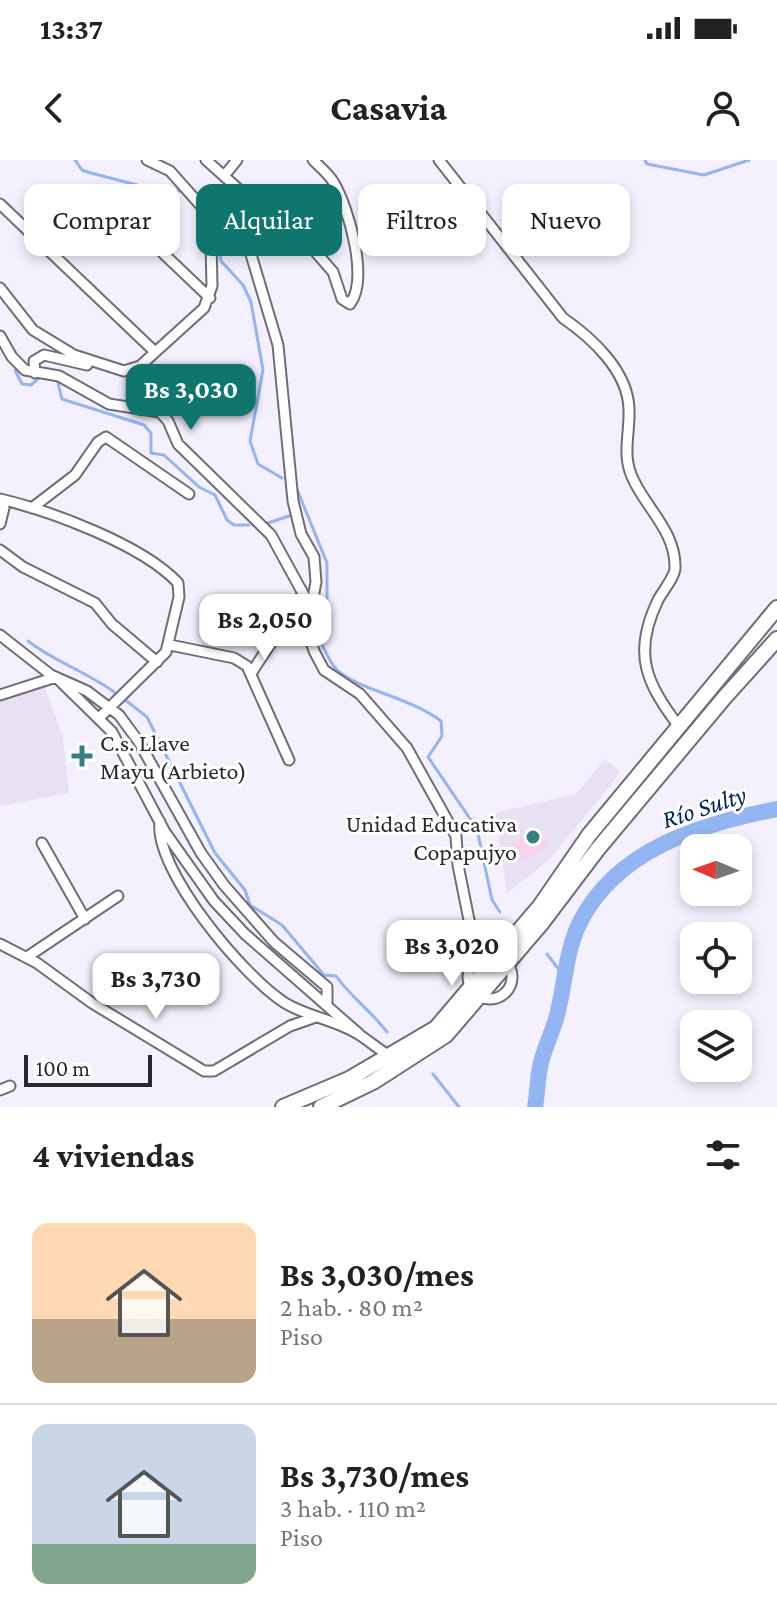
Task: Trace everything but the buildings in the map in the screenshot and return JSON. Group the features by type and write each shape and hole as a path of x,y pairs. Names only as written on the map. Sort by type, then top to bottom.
{"highway":[{"path":"501,963 589,835 777,608"},
{"path":"321,1107 373,1082 446,1035 461,1010 777,637"},
{"path":"283,1107 349,1079 436,1028 461,1010 478,990"}],"street":[{"path":"35,373 34,361 44,355 133,369 204,308 210,298 211,242 202,207 170,171 147,160"},
{"path":"206,160 313,249 333,272 342,299 350,304 357,295 356,250 350,226 332,179 313,160"},
{"path":"237,160 227,180 278,345 293,501 301,534 314,557 316,582 307,629 324,670 360,694 407,748 456,836 458,865 469,920 501,963 507,991 478,990"},
{"path":"439,160 563,318 591,337 626,392 629,407 625,458 634,482 660,519 673,551 676,572 649,619 644,663 654,692 680,728"},
{"path":"0,204 24,225"},
{"path":"59,256 154,351"},
{"path":"166,256 210,298"},
{"path":"0,288 33,330 74,355 102,365"},
{"path":"0,336 18,366 35,373 59,376 109,404 160,412 168,421 178,444 271,535 311,608"},
{"path":"32,508 75,475 98,442 106,437 189,494"},
{"path":"0,500 95,531 173,578 179,589 170,645 157,662 107,706 99,718"},
{"path":"0,500 4,508 0,524"},
{"path":"0,550 23,567 95,603 112,624 157,662"},
{"path":"252,672 303,593"},
{"path":"0,635 56,677 99,718 125,751 160,822 192,872 245,934 359,1034 388,1055"},
{"path":"170,645 234,658 252,672 289,760"},
{"path":"0,695 56,677 87,691 119,715 139,742 194,842 224,885 274,942 327,987 327,1004"},
{"path":"160,822 158,835 162,846 178,878 220,942 276,996 313,1018 359,1034"},
{"path":"42,843 85,919"},
{"path":"27,957 118,896"},
{"path":"0,944 27,957 92,1003 204,1071 214,1071 290,1026 313,1018"},
{"path":"0,1090 10,1086"}],"shaded area":[{"path":"44,686 63,737 69,793 0,806 0,697"},
{"name":"Unidad Educativa Copapujyo","path":"605,759 620,771 610,786 549,860 507,893 495,813 576,794"},
{"path":"536,827 548,844 524,862 512,846"}],"waterway":[{"path":"75,160 82,170 91,173 160,191 183,191"},
{"path":"645,160 647,164 704,175 749,160"},
{"path":"194,192 204,197 211,211 221,261 243,285 251,302 263,370 250,441 258,464 282,478"},
{"path":"15,370 22,384 31,385 39,378"},
{"path":"57,379 62,399 144,425 151,433 151,453 164,455 199,487 215,495 227,520 234,525 249,525"},
{"path":"294,482 327,563 327,615 319,638 325,651 335,668 348,678 415,706 441,721 442,736 428,757 477,829 492,900 500,912"},
{"path":"268,523 289,516"},
{"path":"28,641 114,692"},
{"path":"124,699 147,717 215,853 245,890 250,905 282,925 324,975 336,976 387,1032"},
{"name":"Río Sulty","path":"535,1107 540,1065 556,1019 571,947 579,924 595,898 615,876 663,844 719,823 777,809"},
{"path":"547,954 563,975"},
{"path":"433,1074 459,1107"}],"place":[{"name":"C.s. Llave Mayu (Arbieto)","path":"82,756"},
{"name":"Unidad Educativa Copapujyo","path":"533,837"}]}
